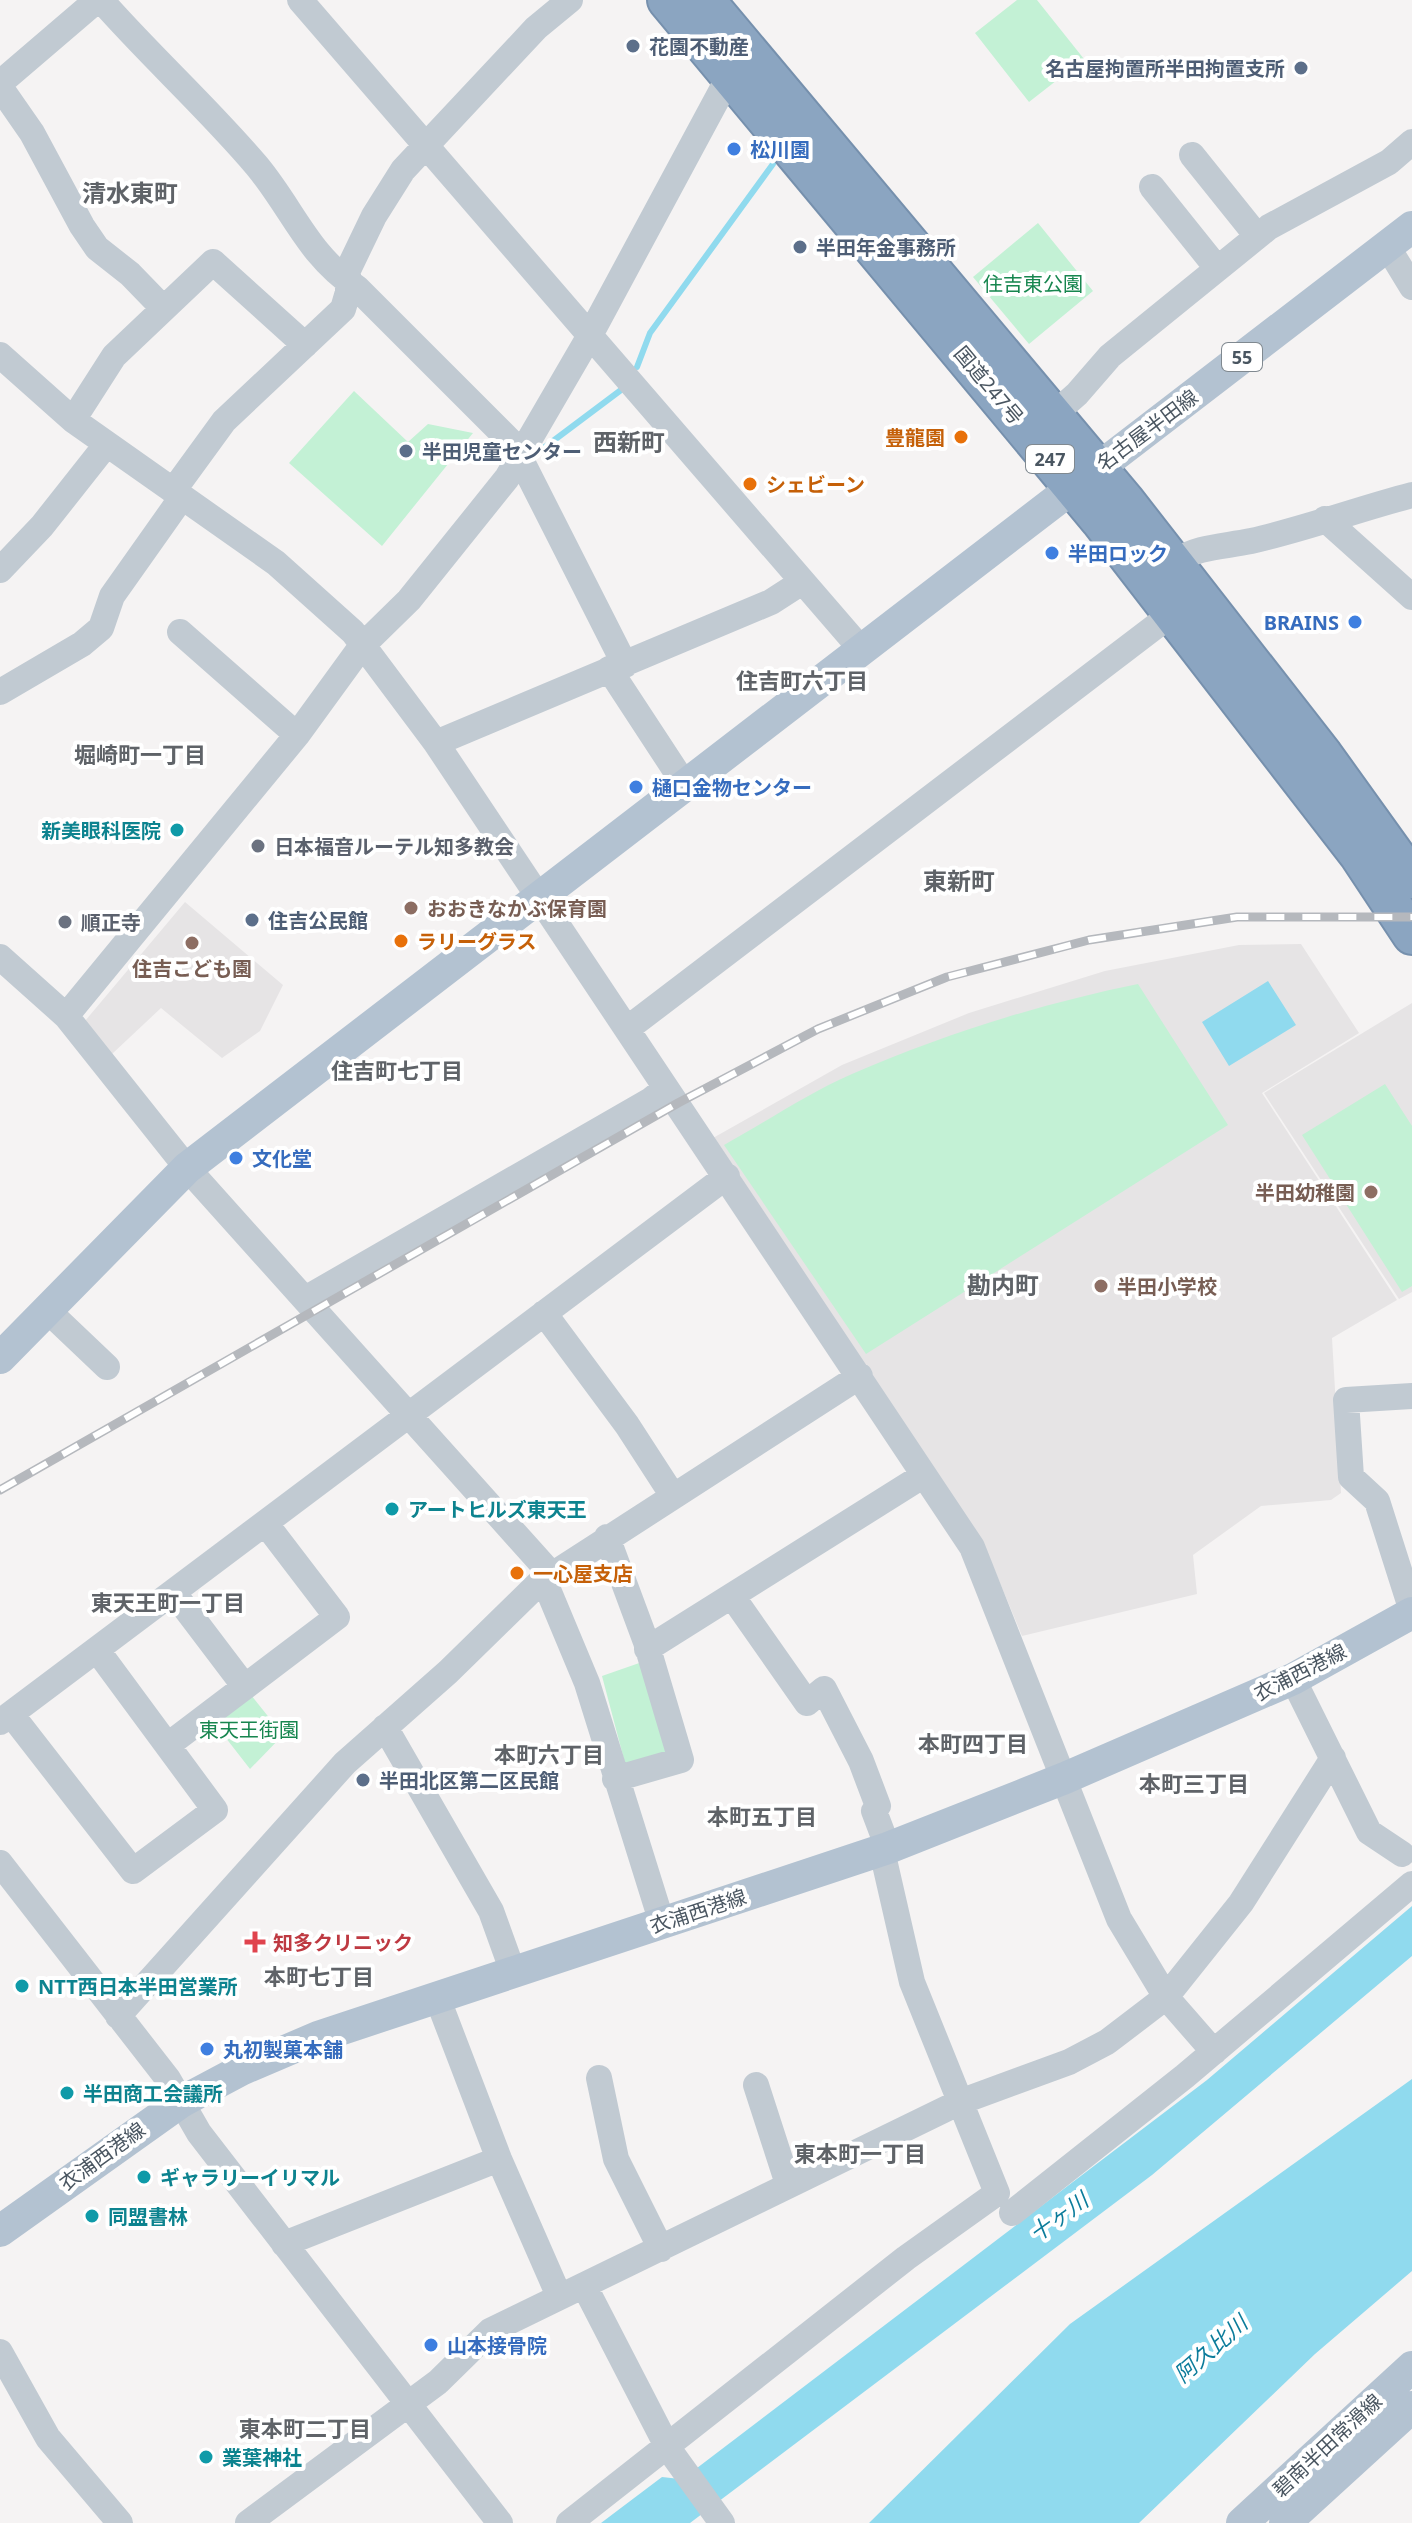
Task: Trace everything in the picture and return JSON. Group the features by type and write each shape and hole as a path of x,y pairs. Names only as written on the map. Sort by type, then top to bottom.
{"highway":[{"name":"国道247号","path":"667,0 1084,477 1174,562 1323,755 1412,879"},
{"name":"国道247号","path":"705,0 1051,417 1084,477 1173,613 1359,855 1412,935"}],"main road":[{"name":"名古屋半田線","path":"1,1356 187,1168 1400,237"},
{"name":"衣浦西港線","path":"0,2231 181,2102 318,2037 885,1850 1065,1778 1293,1679 1412,1612"},
{"name":"碧南半田常滑線","path":"1242,2523 1412,2367"},
{"name":"碧南半田常滑線","path":"1285,2523 1412,2407"}],"street":[{"path":"162,307 130,274 97,248 32,133 0,85 99,0 231,136 274,189 313,249 333,272 348,282 434,362 513,444 617,667 685,785"},
{"path":"300,0 861,649"},
{"path":"0,692 82,644 101,628 112,596 224,421 343,309 348,270 374,216 403,170 536,28 570,0"},
{"path":"66,1016 297,735 361,647 409,600 507,478 589,337 730,75"},
{"path":"1051,417 1067,405 1110,356 1257,236 1389,162 1412,142"},
{"path":"1192,155 1257,236"},
{"path":"1152,187 1217,268"},
{"path":"1400,237 1412,287"},
{"path":"73,420 114,356 162,307 213,262 305,345"},
{"path":"6,373 276,563 353,632 361,647 436,743 972,1547 1119,1919 1166,1997 1214,2052"},
{"path":"0,570 42,526 106,445"},
{"path":"1174,562 1190,552 1216,544 1250,541 1412,495"},
{"path":"1325,519 1412,597"},
{"path":"436,743 771,602 802,582"},
{"path":"627,1029 1173,613"},
{"path":"180,632 297,735"},
{"path":"0,957 66,1016 187,1168 548,1577 587,1683 662,1923"},
{"path":"305,1299 651,1100 666,1088"},
{"path":"97,1650 215,1810 133,1871 6,1718 727,1176"},
{"path":"47,1310 107,1367"},
{"path":"544,1313 627,1425 673,1496"},
{"path":"118,2016 345,1763 548,1577 860,1376"},
{"path":"1412,1396 1346,1400 1351,1477 1377,1501 1412,1612"},
{"path":"647,1649 924,1475"},
{"path":"168,1745 337,1617 266,1524"},
{"path":"607,1537 647,1649 681,1760 615,1779"},
{"path":"173,1592 245,1687"},
{"path":"569,2523 674,2458 906,2258 997,2193 912,1982 874,1811 878,1806 861,1761 824,1689 807,1703 732,1596"},
{"path":"1293,1679 1369,1832 1402,1854"},
{"path":"385,1727 491,1911 513,1972"},
{"path":"248,2523 408,2406 490,2331 960,2102 1069,2062 1107,2042 1166,1997 1241,1903 1333,1758"},
{"path":"0,1863 168,2079 199,2133 500,2523"},
{"path":"1012,2213 1214,2052 1412,1884"},
{"path":"437,1997 499,2159 559,2296"},
{"path":"599,2078 616,2159 661,2249"},
{"path":"756,2085 788,2184"},
{"path":"284,2244 499,2159"},
{"path":"585,2287 674,2458 721,2522"},
{"path":"0,2352 48,2438 120,2523"}],"shaded area":[{"name":"住吉こども園","path":"185,902 283,985 260,1031 222,1058 161,1008 112,1054 85,1021"},
{"name":"半田小学校","path":"1301,944 1359,1033 1262,1093 1397,1300 1332,1338 1341,1493 1331,1500 1261,1506 1193,1555 1197,1594 1022,1636 983,1542 713,1138 842,1065 969,1013 1105,971 1239,945"},
{"name":"半田幼稚園","path":"1412,1003 1412,1292 1399,1299 1264,1093"}],"green space":[{"path":"1017,0 1037,0 1084,59 1029,102 975,33"},
{"name":"住吉東公園","path":"1038,223 1093,291 1029,344 973,277"},
{"path":"354,391 408,442 428,424 473,433 382,546 289,463"},
{"path":"1138,984 1228,1125 866,1354 724,1145 819,1090 887,1059 993,1022"},
{"path":"1385,1084 1412,1126 1412,1286 1402,1292 1302,1135"},
{"path":"645,1661 673,1753 626,1767 602,1676"},
{"name":"東天王街園","path":"251,1695 283,1735 250,1769 215,1724"}],"water":[{"path":"1268,981 1296,1025 1229,1066 1202,1022"},
{"name":"十ヶ川","path":"1412,1906 1412,1956 1152,2175 690,2523 601,2523 662,2477 680,2479 697,2468 1207,2080"},
{"name":"阿久比川","path":"1412,2079 1412,2271 1315,2354 1139,2523 869,2523 1070,2324"}],"waterway":[{"path":"637,367 650,333 773,164"},
{"path":"537,453 621,390"}],"railway":[{"path":"0,1490 678,1103 818,1029 947,977 1089,940 1237,917 1412,917"}],"place":[{"name":"花園不動産","path":"633,46"},
{"name":"名古屋拘置所半田拘置支所","path":"1301,68"},
{"name":"松川園","path":"734,149"},
{"name":"半田年金事務所","path":"800,247"},
{"name":"豊龍園","path":"961,437"},
{"name":"半田児童センター","path":"406,451"},
{"name":"シェビーン","path":"750,484"},
{"name":"半田ロック","path":"1052,553"},
{"name":"BRAINS","path":"1355,622"},
{"name":"樋口金物センター","path":"636,787"},
{"name":"新美眼科医院","path":"177,830"},
{"name":"日本福音ルーテル知多教会","path":"258,846"},
{"name":"おおきなかぶ保育園","path":"411,908"},
{"name":"住吉公民館","path":"252,920"},
{"name":"順正寺","path":"65,922"},
{"name":"ラリーグラス","path":"401,941"},
{"name":"住吉こども園","path":"192,943"},
{"name":"文化堂","path":"236,1158"},
{"name":"半田幼稚園","path":"1371,1192"},
{"name":"半田小学校","path":"1101,1286"},
{"name":"アートヒルズ東天王","path":"392,1509"},
{"name":"一心屋支店","path":"517,1573"},
{"name":"半田北区第二区民館","path":"363,1780"},
{"name":"知多クリニック","path":"255,1942"},
{"name":"NTT西日本半田営業所","path":"22,1986"},
{"name":"丸初製菓本舗","path":"207,2049"},
{"name":"半田商工会議所","path":"67,2093"},
{"name":"ギャラリーイリマル","path":"144,2177"},
{"name":"同盟書林","path":"92,2216"},
{"name":"山本接骨院","path":"431,2345"},
{"name":"業葉神社","path":"206,2457"}],"district":[{"name":"清水東町","path":"130,192"},
{"name":"西新町","path":"629,441"},
{"name":"住吉町六丁目","path":"802,680"},
{"name":"堀崎町一丁目","path":"140,754"},
{"name":"東新町","path":"959,880"},
{"name":"住吉町七丁目","path":"397,1070"},
{"name":"勘内町","path":"1003,1284"},
{"name":"東天王町一丁目","path":"168,1602"},
{"name":"本町四丁目","path":"973,1743"},
{"name":"本町六丁目","path":"549,1754"},
{"name":"本町三丁目","path":"1194,1783"},
{"name":"本町五丁目","path":"762,1816"},
{"name":"本町七丁目","path":"319,1976"},
{"name":"東本町一丁目","path":"860,2153"},
{"name":"東本町二丁目","path":"305,2428"}]}
